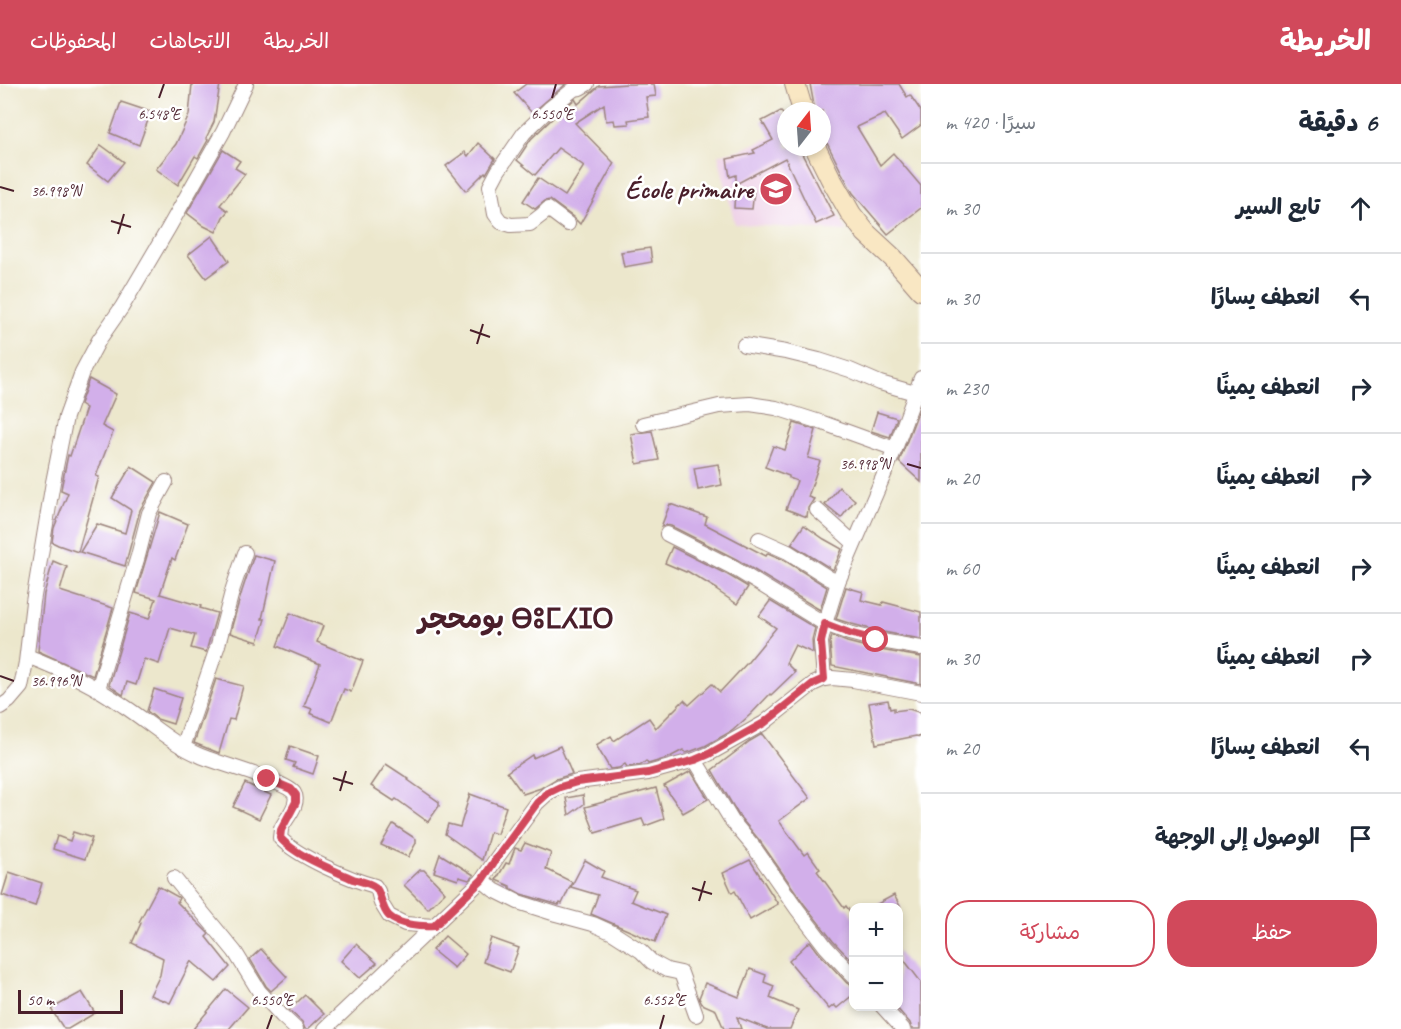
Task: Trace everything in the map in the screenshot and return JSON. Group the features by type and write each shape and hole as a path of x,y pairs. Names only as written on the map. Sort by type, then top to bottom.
{"street":[{"path":"0,707 9,701 21,687 53,482 66,417 82,372 99,340 122,307 168,229 223,132 246,84"},
{"path":"568,224 548,209 530,224 511,225 501,222 495,213 490,186 525,133 549,109 574,89 587,84"},
{"path":"786,84 799,98"},
{"path":"820,156 851,214 866,233 919,285"},
{"path":"744,345 819,360 850,369 880,383 915,393"},
{"path":"824,679 821,642 838,582 875,499 921,378"},
{"path":"644,424 719,406 750,404 776,408 895,449"},
{"path":"98,689 150,513 166,482"},
{"path":"817,510 854,543"},
{"path":"667,534 732,567 825,624 867,637 921,648"},
{"path":"759,539 788,552 838,582"},
{"path":"183,747 218,645 245,553"},
{"path":"27,656 49,664 98,689 174,743 201,756 291,789 296,795 296,802 281,830 280,838 287,846 324,866 375,886 389,916 405,924 434,926"},
{"path":"325,1029 482,880 537,803 548,793 577,782 648,773 695,760 764,723 813,684 824,679 853,680 921,693"},
{"path":"695,760 732,821 753,846 820,939 849,971"},
{"path":"174,878 235,952 259,991 296,1029"},
{"path":"482,880 494,890 518,902 593,924 613,933 641,951 652,962 668,970 681,973 696,1015"},
{"path":"887,1011 903,1029"}],"shaded area":[{"name":"École primaire","path":"777,135 777,156 809,156 847,231 735,224 718,155 740,150"}],"building":[{"path":"192,84 220,84 214,122 206,138 208,140 198,158 195,156 178,185 156,169 176,144 189,115"},
{"path":"526,84 566,84 532,113 514,93"},
{"path":"654,84 656,96 646,97 649,117 628,120 629,124 615,125 614,120 606,121 604,104 575,123 614,163 580,224 550,200 535,209 523,201 538,178 565,196 584,166 558,148 535,175 517,160 531,139 575,99 578,104 599,86"},
{"path":"810,84 899,84 907,97 910,95 921,111 921,125 902,139 885,114 857,127 880,165 893,153 921,186 921,208 888,234 853,193 831,151 831,102 813,102"},
{"path":"121,102 151,112 139,145 110,133"},
{"path":"777,113 777,156 803,156 834,216 816,224 785,158 736,184 736,175 730,177 727,159 755,153 753,150 773,140 762,121"},
{"path":"478,143 495,159 486,174 485,172 466,191 446,166 465,152 468,156"},
{"path":"101,145 124,162 108,181 87,165"},
{"path":"223,150 240,161 235,168 245,174 220,205 228,211 216,232 187,213"},
{"path":"735,188 754,190 752,209 734,208"},
{"path":"212,236 229,261 206,278 188,255"},
{"path":"650,248 652,262 624,267 621,252"},
{"path":"89,379 116,394 102,426 113,432 96,476 99,477 78,552 52,542 54,528 68,493 61,490 62,484 68,455 70,456 86,408 80,404"},
{"path":"921,404 921,482 899,462"},
{"path":"877,412 897,418 890,437 871,431"},
{"path":"794,423 816,430 808,458 820,461 808,497 814,499 808,508 807,517 786,509 797,481 765,467 773,446 785,450"},
{"path":"652,431 659,460 637,464 631,434"},
{"path":"718,464 722,485 698,490 694,468"},
{"path":"131,466 156,482 140,510 125,566 80,552 97,524 125,533 131,510 112,498"},
{"path":"839,487 855,500 841,518 825,505"},
{"path":"670,504 707,517 705,524 766,556 768,553 784,560 827,587 820,610 736,559 671,526 661,527"},
{"path":"160,512 188,524 175,560 172,558 160,594 217,613 206,652 191,648 195,635 170,628 159,664 144,659 136,685 127,682 123,695 109,685 130,613 149,619 156,599 136,593"},
{"path":"804,525 842,549 833,570 791,544"},
{"path":"672,547 748,587 737,604 687,571 665,563"},
{"path":"254,555 275,561 262,619 265,619 258,642 230,633"},
{"path":"53,561 67,567 60,591 113,608 93,676 38,651 44,594"},
{"path":"846,587 863,592 861,600 882,605 883,602 921,612 921,639 878,631 836,619"},
{"path":"770,601 815,628 812,640 813,653 795,645 786,663 795,672 732,731 705,746 686,753 683,750 668,758 648,764 646,761 641,765 627,767 625,764 619,768 610,769 596,745 611,736 614,741 649,718 656,728 684,700 689,705 712,684 720,692 776,628 759,616"},
{"path":"290,613 323,626 317,642 363,661 351,692 344,689 331,722 310,713 312,709 304,706 320,664 277,646"},
{"path":"832,636 874,649 921,657 921,684 832,666 830,643"},
{"path":"216,679 243,686 234,720 229,719 219,753 194,743"},
{"path":"154,689 181,698 173,724 157,719 147,711"},
{"path":"888,700 890,709 894,708 894,711 909,709 921,713 921,737 876,744 869,703"},
{"path":"762,734 810,798 779,821 804,855 808,852 820,869 817,871 844,908 846,906 849,910 849,958 804,904 760,841 739,816 712,770"},
{"path":"290,746 319,756 313,774 293,767 295,763 286,760"},
{"path":"560,746 572,774 523,794 507,772 532,755 533,758"},
{"path":"386,764 439,802 439,806 428,822 396,799 394,801 371,786"},
{"path":"691,771 708,799 683,813 664,786"},
{"path":"245,783 271,795 259,819 233,807"},
{"path":"656,788 664,819 645,826 642,819 595,833 585,807"},
{"path":"470,794 506,807 497,834 490,832 482,860 445,834 448,824 460,827"},
{"path":"583,795 584,804 569,815 566,798"},
{"path":"393,824 416,839 408,857 381,845"},
{"path":"73,832 92,838 85,859 53,849 57,836 70,841"},
{"path":"525,843 551,853 546,869 572,882 562,904 521,894 496,880 506,863 509,864 515,848 521,850"},
{"path":"440,854 474,875 469,880 459,877 458,880 434,872"},
{"path":"585,860 604,871 601,877 636,890 631,901 666,915 655,942 591,914 598,895 571,887"},
{"path":"750,860 778,904 750,920 735,891 732,893 723,873"},
{"path":"420,870 424,870 445,892 428,909 404,885"},
{"path":"9,872 42,883 35,906 2,895"},
{"path":"158,886 179,898 177,902 209,934 206,937 230,967 216,982 191,961 170,1003 150,995 160,975 163,958 132,943 141,923 139,922"},
{"path":"894,895 898,903 879,903"},
{"path":"445,936 466,954 454,968 432,950"},
{"path":"491,938 519,948 510,972 483,962"},
{"path":"810,941 849,984 849,998 837,1008 834,1005 829,1009 789,961"},
{"path":"356,944 377,963 360,978 341,961"},
{"path":"261,949 287,977 271,991 250,959"},
{"path":"903,959 921,982 921,1029 912,1029 899,1011 903,1011"},
{"path":"750,969 766,975 764,982 774,986 770,998 798,1010 790,1029 767,1029 737,1017 741,1029 724,1029 716,1010 702,1004 699,998 705,983 739,997"},
{"path":"226,989 248,1007 229,1029 193,1029"},
{"path":"82,992 95,1013 68,1029 64,1029 51,1009"},
{"path":"305,995 324,1014 308,1029 305,1029 302,1022 289,1010"}],"place":[{"name":"École primaire","path":"776,189"}],"district":[{"name":"بومحجر ⴱⵓⵎⵃⵊⵔ","path":"516,618"}],"route":[{"path":"267,779 291,789 296,795 296,802 281,830 280,838 287,846 324,866 375,886 389,916 405,924 434,926 482,880 537,803 548,793 577,782 648,773 695,760 764,723 813,684 824,679 821,642 825,624 876,640"}]}
